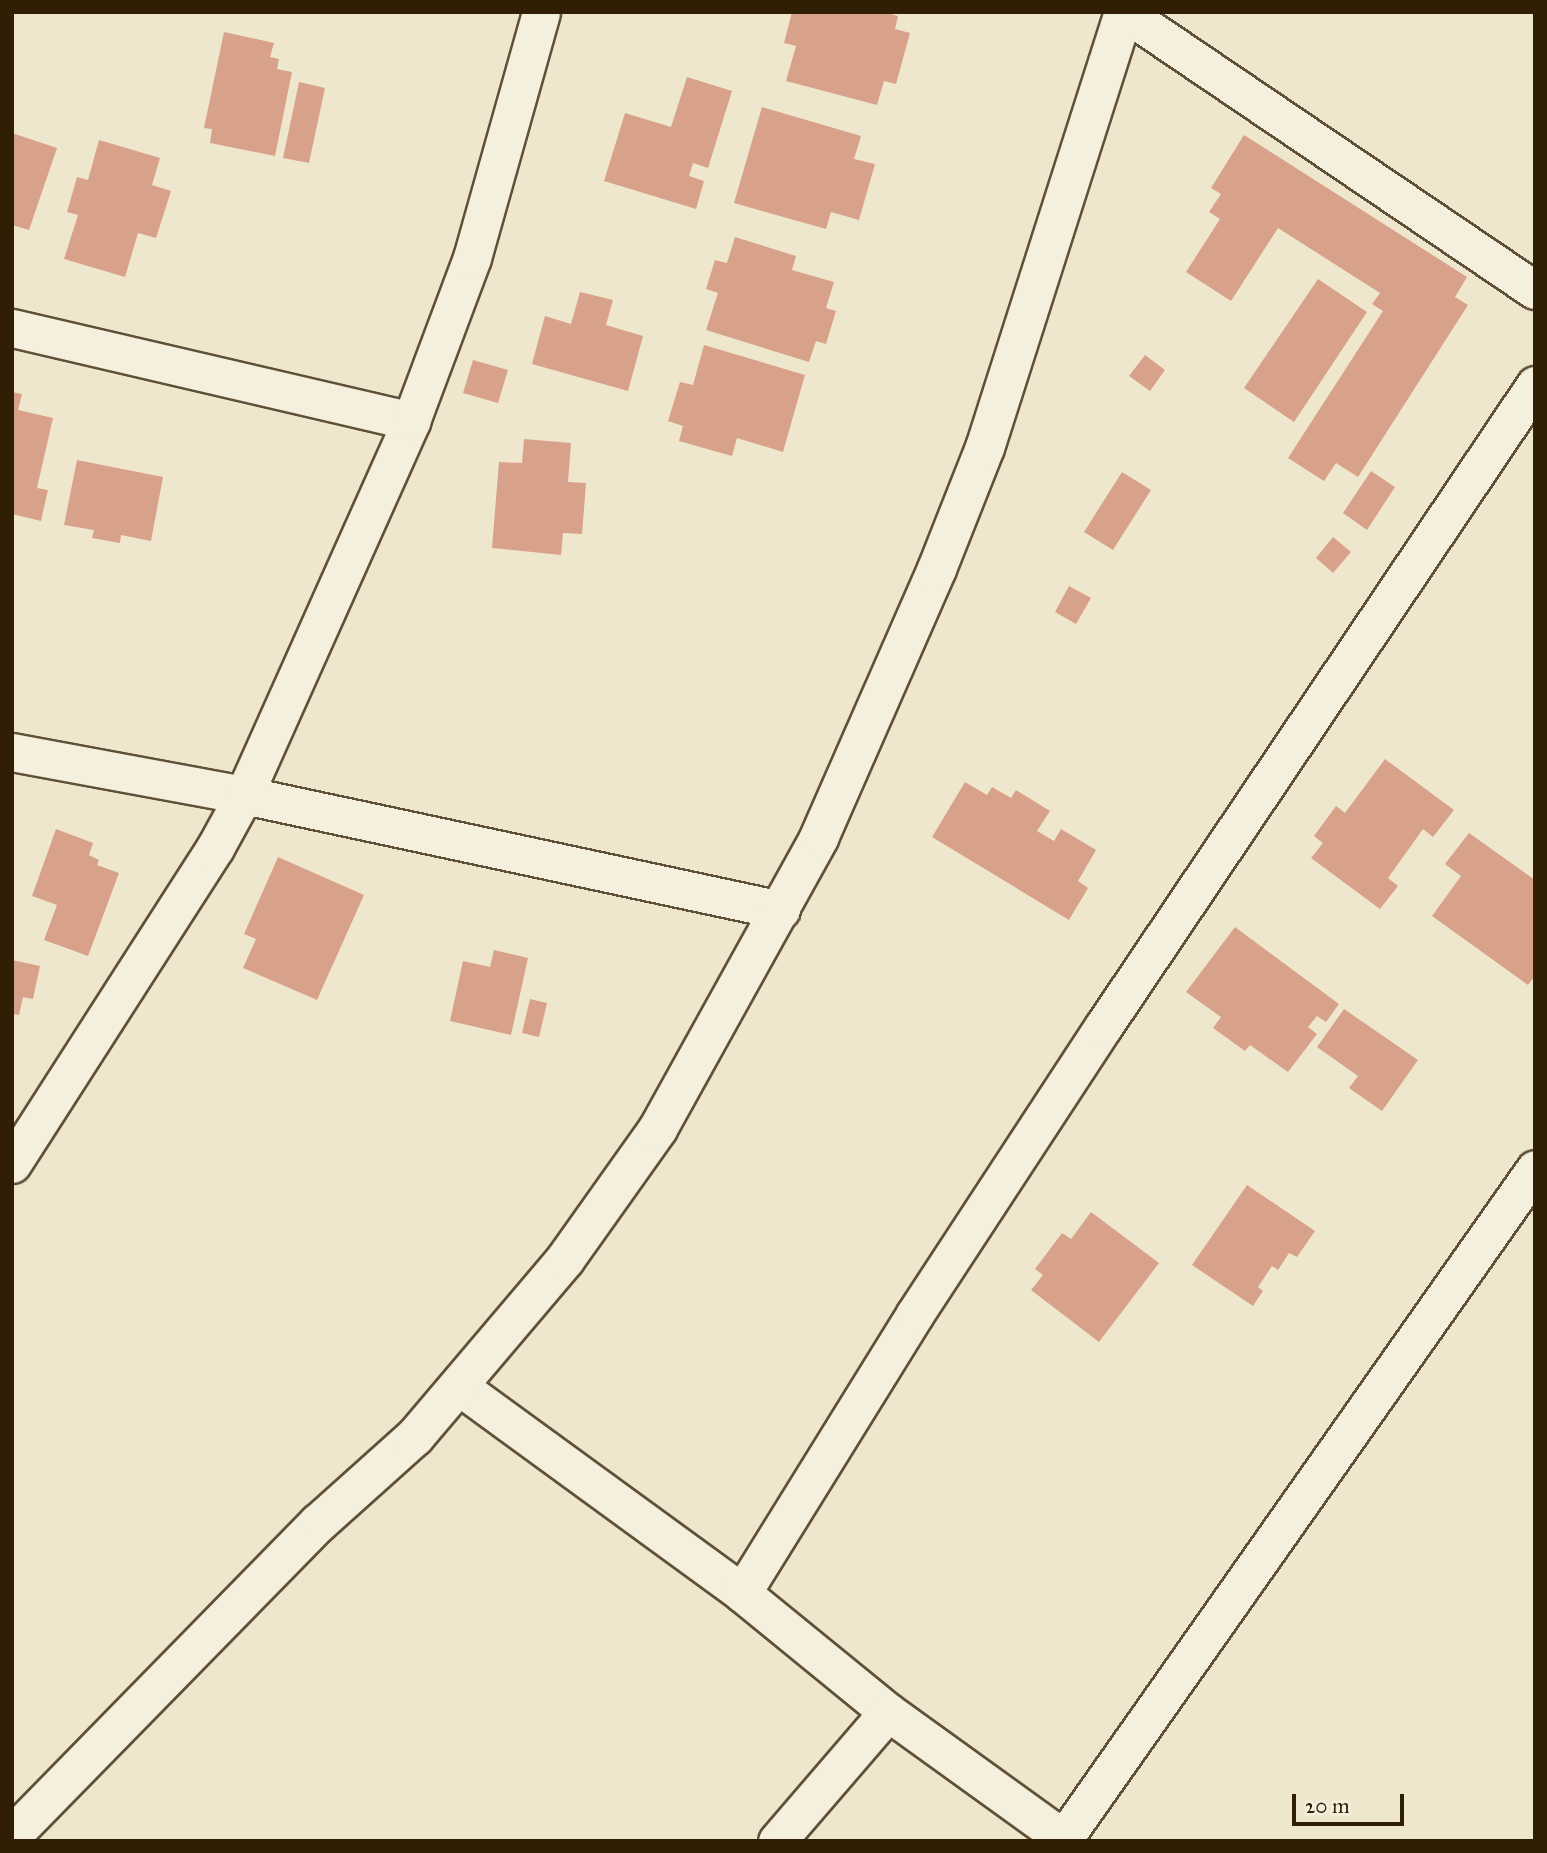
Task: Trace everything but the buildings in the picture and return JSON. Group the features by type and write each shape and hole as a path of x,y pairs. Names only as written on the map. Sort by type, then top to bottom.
{"main road":[{"path":"12,1836 193,1648 319,1523 415,1437 565,1260 658,1129 781,910 860,752 985,448 1124,12"}],"street":[{"path":"12,1164 215,848 244,795 411,421 472,258 541,12"},
{"path":"1124,12 1535,290"},
{"path":"12,328 411,421"},
{"path":"742,1593 915,1314 1058,1096 1535,386"},
{"path":"12,752 244,795 781,910"},
{"path":"460,1387 742,1593 888,1712 1066,1840 1535,1168"},
{"path":"777,1841 888,1712"}]}
